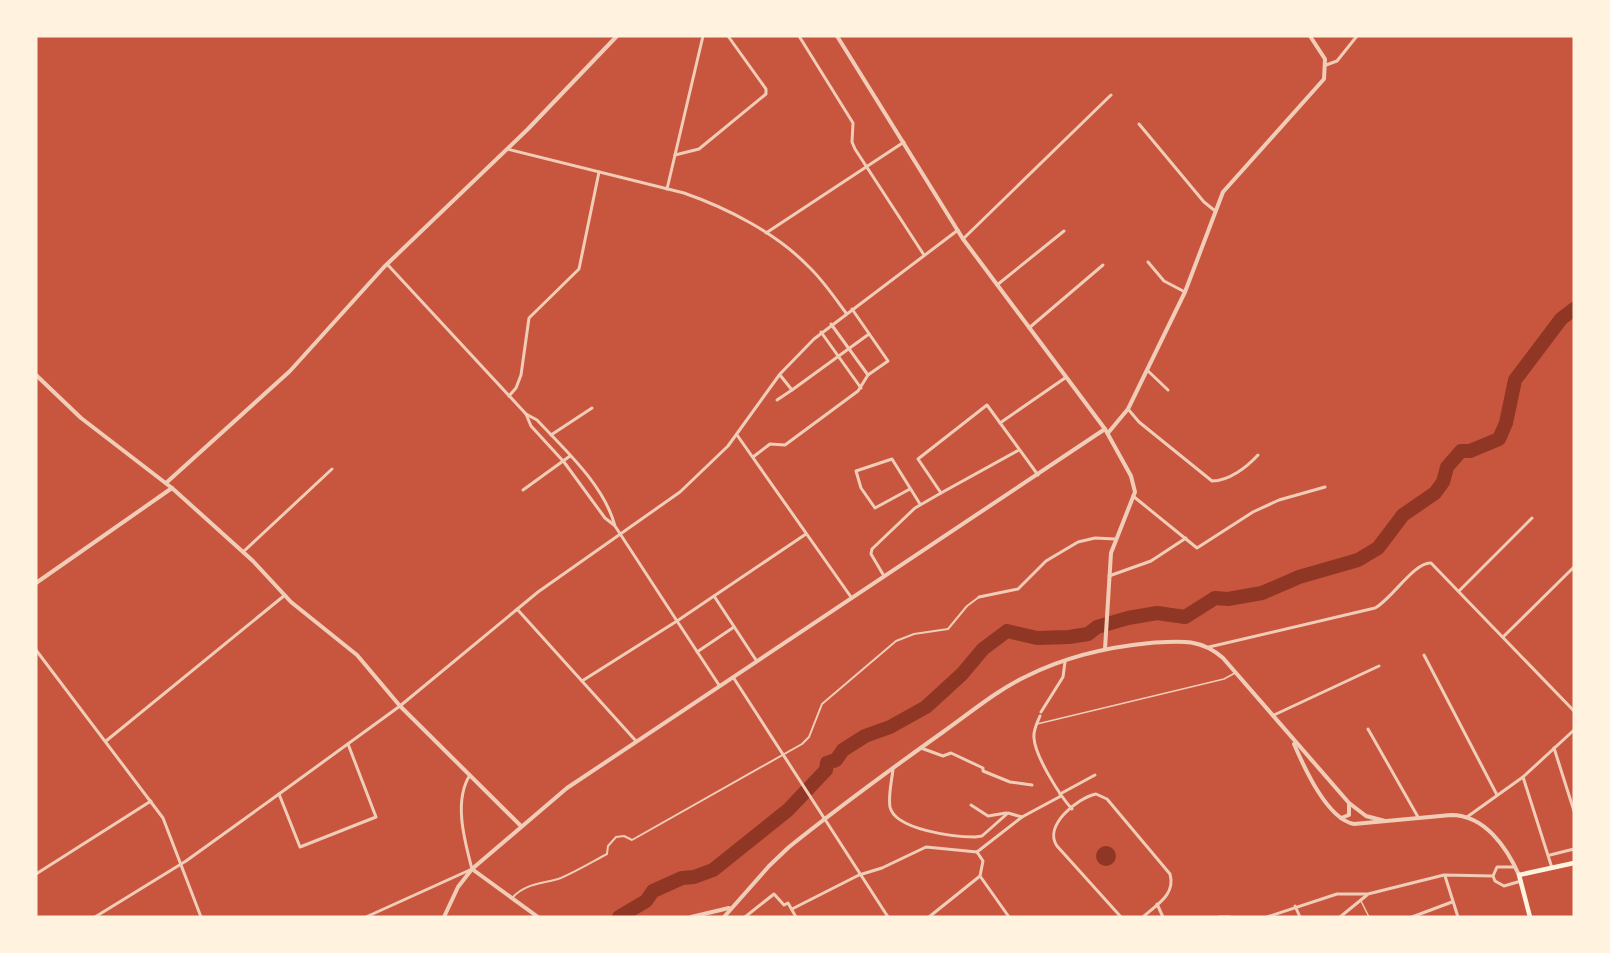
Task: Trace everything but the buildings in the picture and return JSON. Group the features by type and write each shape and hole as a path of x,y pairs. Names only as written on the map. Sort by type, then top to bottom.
{"main road":[{"path":"1529,917 1519,875 1574,863"}],"street":[{"path":"166,483 290,370 387,264 507,149 617,36"},
{"path":"667,189 703,36"},
{"path":"675,155 701,148 766,94 765,89 728,36"},
{"path":"799,36 853,123 852,144 924,255"},
{"path":"837,36 963,239 1106,431 1133,480 1133,496 1115,539 1107,596 1105,649"},
{"path":"444,917 458,887 472,869 567,788 851,597 1106,431 1128,409 1185,292 1214,210 1228,186 1322,81 1326,65 1324,57 1310,36"},
{"path":"1326,65 1337,61 1357,36"},
{"path":"963,239 1111,95"},
{"path":"1139,124 1204,202 1214,210"},
{"path":"766,233 904,142"},
{"path":"507,149 702,200 766,233 808,265 846,314"},
{"path":"508,396 516,388 521,375 529,318 579,269 599,172"},
{"path":"95,917 181,864 348,744 400,706 562,574 680,492 737,435 780,374 821,332 958,230"},
{"path":"996,286 1064,231"},
{"path":"1148,262 1164,281 1185,292"},
{"path":"387,264 508,396 526,414 537,420 570,456 611,509 620,535 719,685"},
{"path":"1028,328 1103,265"},
{"path":"753,457 770,444 785,445 861,388 868,375 888,361 852,309"},
{"path":"831,324 868,375"},
{"path":"821,332 861,388"},
{"path":"777,400 869,334"},
{"path":"1147,370 1168,390"},
{"path":"780,374 792,390"},
{"path":"36,375 81,418 172,488 243,552 285,595 357,655 400,706 521,826"},
{"path":"1000,423 1065,378"},
{"path":"941,492 918,459 987,405 1038,475"},
{"path":"551,435 592,408"},
{"path":"1128,409 1139,423 1212,481 1220,481 1239,471 1258,455"},
{"path":"526,414 531,426 564,462 604,518 615,526"},
{"path":"737,435 851,597"},
{"path":"884,576 871,550 920,504 1019,450"},
{"path":"523,490 570,456"},
{"path":"910,489 874,508 861,488 855,471 892,459 920,504"},
{"path":"243,552 332,469"},
{"path":"1133,496 1197,548 1253,512 1279,500 1325,487"},
{"path":"36,583 172,488"},
{"path":"1459,591 1532,518"},
{"path":"582,681 806,534"},
{"path":"513,897 528,886 562,877 583,867 607,854 608,846 613,839 620,836 632,840 802,744 809,737 822,704 855,674 905,636 948,629 967,606 979,597 1018,589 1046,561 1078,542 1095,538 1115,539"},
{"path":"1109,576 1151,561 1186,538"},
{"path":"1209,647 1374,608 1385,602 1417,568 1427,563 1437,567 1574,711"},
{"path":"1503,637 1574,567"},
{"path":"106,741 285,595"},
{"path":"714,596 756,660"},
{"path":"517,609 636,741"},
{"path":"697,652 734,627"},
{"path":"724,917 778,856 921,748 1026,676 1105,649 1172,641 1196,642 1209,647 1235,673 1349,803 1366,816 1385,821"},
{"path":"36,650 163,818 201,917"},
{"path":"1424,655 1497,795"},
{"path":"1065,662 1063,678 1036,724 1035,744 1061,795 1072,809"},
{"path":"1272,716 1379,666"},
{"path":"732,676 888,917"},
{"path":"1368,729 1419,819"},
{"path":"1467,817 1523,777 1574,730"},
{"path":"1292,740 1311,781 1340,818 1354,824 1451,815 1467,817 1500,841 1519,875"},
{"path":"279,794 300,847 376,817 348,744"},
{"path":"921,748 943,756 951,753 983,768 983,771 994,776 1032,785"},
{"path":"1554,748 1574,810"},
{"path":"1302,763 1313,764"},
{"path":"893,768 889,804 891,810 903,823 975,837 982,836 1008,813"},
{"path":"470,775 463,803 463,824 472,869 513,897 537,917"},
{"path":"792,909 859,875 882,868 926,847 977,852 1022,817 1095,775"},
{"path":"1523,777 1552,868"},
{"path":"1121,917 1054,842 1054,827 1072,809 1091,795 1100,794 1107,799 1170,874 1169,893 1143,917"},
{"path":"36,874 151,801"},
{"path":"1340,818 1348,815 1349,803"},
{"path":"971,805 988,816 1008,813 1022,817"},
{"path":"1549,855 1574,849"},
{"path":"929,917 980,876 983,861 977,852"},
{"path":"1515,867 1497,867 1493,876 1495,881 1504,886 1521,881"},
{"path":"366,917 472,869"},
{"path":"1267,917 1337,894 1368,894 1444,875 1493,876"},
{"path":"1444,875 1458,917"},
{"path":"980,876 1009,917"},
{"path":"745,917 774,894 784,905 788,903 796,917"},
{"path":"1340,917 1368,894"},
{"path":"1412,917 1452,902"},
{"path":"1158,904 1163,917"},
{"path":"691,917 720,912 733,906"},
{"path":"1295,906 1300,917"},
{"path":"1221,916 1230,917"}],"lane":[{"path":"1036,724 1224,679 1235,673"},
{"path":"1361,900 1369,917"}],"shaded area":[{"path":"1106,846 1113,849 1116,856 1113,863 1106,866 1099,863 1096,856 1099,849"}],"waterway":[{"path":"619,917 646,901 653,891 682,878 694,877 713,870 788,810 826,770 827,763 836,760 843,750 865,736 890,727 926,707 962,674 983,649 1007,631 1037,638 1069,637 1088,634 1097,627 1128,618 1157,613 1185,617 1215,598 1228,599 1262,593 1299,577 1358,560 1378,548 1403,515 1435,493 1443,482 1447,467 1461,451 1470,451 1499,439 1506,423 1515,380 1561,319 1574,309"}]}
